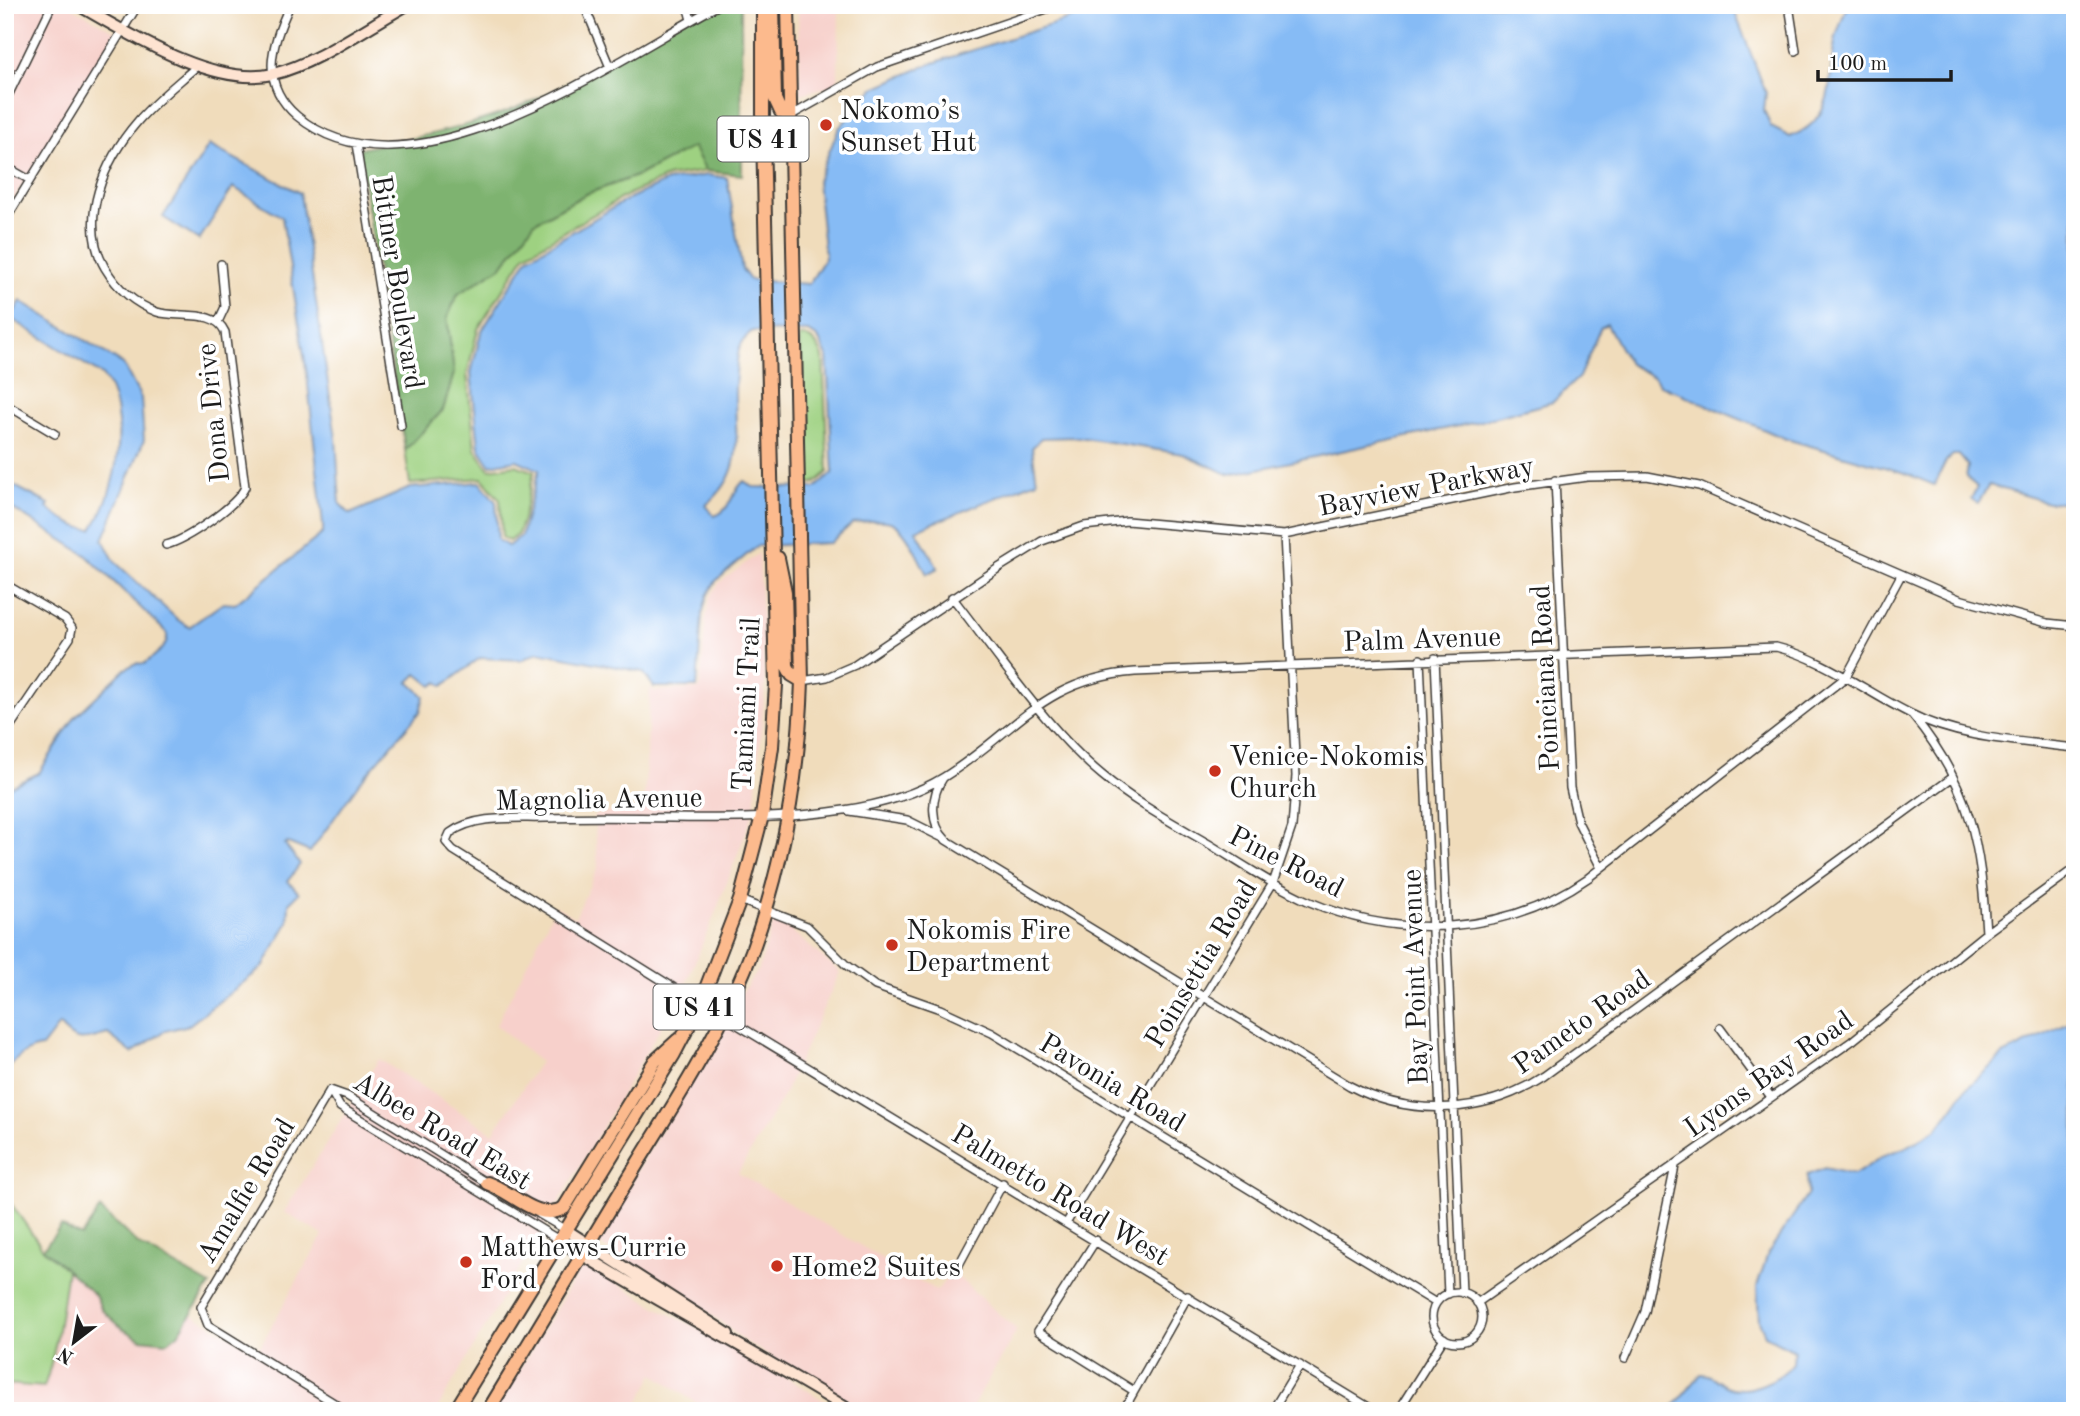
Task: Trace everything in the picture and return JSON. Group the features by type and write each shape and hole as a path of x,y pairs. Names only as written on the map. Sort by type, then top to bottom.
{"main road":[{"name":"Tamiami Trail","path":"455,1411 684,1035 700,1004 740,900 762,816 775,714 763,5"},
{"path":"773,5 775,99 781,111 789,116"},
{"name":"Tamiami Trail","path":"488,1411 698,1065 723,1016 766,908 789,816 799,747 802,681 788,5"},
{"path":"774,548 782,570 785,592 787,666 792,675 802,681"},
{"path":"487,1183 538,1211 552,1213 564,1208 655,1061 684,1035"}],"street":[{"path":"5,102 52,5"},
{"path":"79,5 197,66 242,77 273,74 308,60 407,5"},
{"path":"5,221 138,5"},
{"path":"290,5 275,41 273,74 279,97 303,120 331,137 356,144 392,146 482,130 524,112 719,5"},
{"path":"584,5 609,65"},
{"path":"687,5 691,20"},
{"path":"789,116 877,67 1058,5"},
{"path":"1789,5 1796,51"},
{"name":"Dona Drive","path":"166,545 178,542 238,499 245,487 247,478 225,332 218,322 204,317 159,312 130,297 106,270 93,235 98,190 130,132 142,116 197,66"},
{"name":"Bittner Boulevard","path":"356,144 401,426"},
{"path":"5,166 30,180"},
{"name":"Dona Drive","path":"218,322 225,307 221,264"},
{"path":"5,404 55,434"},
{"name":"Bayview Parkway","path":"802,681 827,677 855,665 952,597 1042,541 1097,523 1127,521 1284,535 1555,480 1632,476 1684,481 1716,492 1901,575 1971,603 2047,623 2075,626"},
{"name":"Poinciana Road","path":"1555,480 1572,799 1578,822 1601,868"},
{"name":"Poinsettia Road","path":"1067,1222 1273,883 1285,854 1295,806 1284,535"},
{"name":"Pine Road","path":"952,597 1037,705 1102,776 1273,883 1310,902 1351,916 1434,927 1492,920 1538,907 1564,894 1601,868 1846,677 1901,575"},
{"path":"5,584 65,619 72,628 70,638 5,734"},
{"name":"Palm Avenue","path":"789,816 845,810 893,799 943,778 1037,705 1064,689 1103,676 1291,664 1776,647 1846,677 1913,716 1981,734 2075,748"},
{"name":"Bay Point Avenue","path":"1420,659 1434,927 1448,1294"},
{"name":"Bay Point Avenue","path":"1435,659 1462,1293"},
{"path":"1913,716 1953,776 1977,838 1986,933"},
{"name":"Pameto Road","path":"845,810 907,820 946,840 1363,1092 1398,1103 1454,1107 1496,1100 1544,1076 1953,776"},
{"path":"943,778 935,796 934,820 938,832 946,840"},
{"name":"Magnolia Avenue","path":"700,1004 453,850 446,842 453,831 482,821 595,816 789,816"},
{"name":"Lyons Bay Road","path":"1477,1303 1852,1041 1986,933 2075,868"},
{"name":"Pavonia Road","path":"740,900 807,926 845,965 875,986 977,1025 1436,1303"},
{"name":"Palmetto Road West","path":"723,1016 1376,1411"},
{"path":"1720,1028 1771,1097"},
{"name":"Albee Road East","path":"330,1090 347,1096 487,1183 563,1235"},
{"name":"Albee Road East","path":"330,1090 340,1107 586,1249 676,1312 741,1344 851,1411"},
{"name":"Amalfie Road","path":"330,1090 202,1301 201,1314 208,1325 347,1411"},
{"path":"1625,1358 1645,1312 1675,1165"},
{"path":"955,1272 1003,1183"},
{"path":"1096,1240 1038,1331 1134,1391"},
{"path":"1462,1293 1477,1303 1482,1317 1477,1331 1458,1342 1444,1338 1432,1318 1436,1303 1448,1294 1462,1293"},
{"path":"1123,1411 1188,1296"},
{"path":"1398,1411 1444,1338"},
{"path":"1272,1411 1300,1365"}],"shaded area":[{"path":"5,5 68,5 118,33 5,212"},
{"path":"798,5 839,5 838,84 800,94"},
{"path":"759,553 765,686 754,811 685,986 556,1207 540,1206 503,1184 484,1177 481,1187 549,1218 436,1411 5,1411 5,1384 33,1388 55,1358 57,1319 67,1270 95,1295 102,1310 124,1329 178,1334 192,1314 257,1352 323,1235 284,1212 379,1059 493,1133 540,1062 496,1025 556,906 575,918 598,867 594,815 644,807 650,688 654,691 700,689 710,597 719,583"},
{"path":"775,917 840,972 783,1096 738,1173 937,1291 951,1271 1017,1330 970,1411 860,1411 743,1340 717,1319 596,1242 735,1002 759,968"},
{"path":"584,1262 663,1311 738,1348 841,1411 708,1411 654,1374 634,1411 495,1411"}],"green space":[{"path":"715,5 741,5 742,175 706,171 693,147 639,175 586,194 535,222 502,266 458,294 447,318 454,373 443,410 405,450 359,149 451,129 518,107 561,87 647,37"},
{"path":"694,146 706,171 667,177 627,195 525,255 478,329 467,374 475,449 489,469 516,465 534,472 518,534 509,541 502,537 500,500 482,478 410,484 405,450 443,410 454,373 447,318 458,294 502,266 535,222 586,194 639,175"},
{"path":"799,336 812,339 823,357 828,472 815,483 805,483"},
{"path":"5,1195 43,1249 67,1270 55,1344 44,1387 5,1384"},
{"path":"100,1209 138,1244 210,1285 178,1334 168,1342 141,1339 123,1329 102,1310 95,1295 43,1249 61,1226 81,1236"}],"water":[{"path":"1112,5 1732,5 1766,93 1764,110 1771,127 1790,137 1806,129 1823,108 1828,95 1836,37 1847,5 2075,5 2075,502 2047,502 1989,485 1978,503 1971,499 1977,487 1966,477 1968,466 1959,455 1953,455 1946,461 1934,485 1905,473 1786,439 1660,385 1654,377 1629,364 1607,324 1601,327 1579,377 1553,402 1477,422 1230,475 1183,454 1078,437 1041,438 1032,448 1037,481 916,530 938,568 927,574 904,532 893,523 884,521 853,523 830,543 757,546 716,581 707,596 702,615 697,687 654,687 643,672 538,652 522,660 480,658 443,686 438,682 432,686 417,674 409,682 424,696 420,712 360,782 310,852 288,843 285,845 300,864 288,881 299,893 289,903 288,923 263,967 189,1025 165,1031 132,1053 108,1034 81,1040 65,1032 59,1025 42,1047 21,1056 5,1073 5,789 39,773 75,717 125,669 136,663 144,664 156,654 164,646 167,637 166,632 86,555 5,504 5,481 49,504 47,508 68,522 92,529 109,495 118,452 116,409 111,391 102,375 10,318 21,301 123,364 141,398 144,440 103,540 115,562 178,620 189,627 223,603 235,604 323,533 307,375 282,217 233,187 199,240 163,217 209,145 300,193 336,438 340,504 350,514 410,488 480,482 496,502 498,540 508,546 521,536 539,470 517,460 490,465 479,448 471,373 481,332 528,258 628,199 667,181 708,175 727,178 742,269 750,280 809,284 825,258 817,181 839,128 874,88 930,64","holes":["752,331 809,332 818,338 827,356 833,473 815,488 753,487 744,481 728,506 714,516 706,505 721,491 735,460 735,393 740,346"]},
{"path":"2075,1020 2075,1411 1670,1411 1701,1374 1711,1376 1734,1389 1744,1389 1772,1380 1793,1363 1794,1351 1765,1335 1759,1321 1757,1287 1768,1253 1808,1194 1807,1175 1825,1168 1854,1175 1886,1154 1905,1148 1937,1129 1965,1090 2003,1055"}],"place":[{"name":"Nokomo’s Sunset Hut","path":"826,125"},
{"name":"Venice-Nokomis Church","path":"1215,771"},
{"name":"Nokomis Fire Department","path":"892,945"},
{"name":"Matthews-Currie Ford","path":"466,1262"},
{"name":"Home2 Suites","path":"777,1266"}]}
